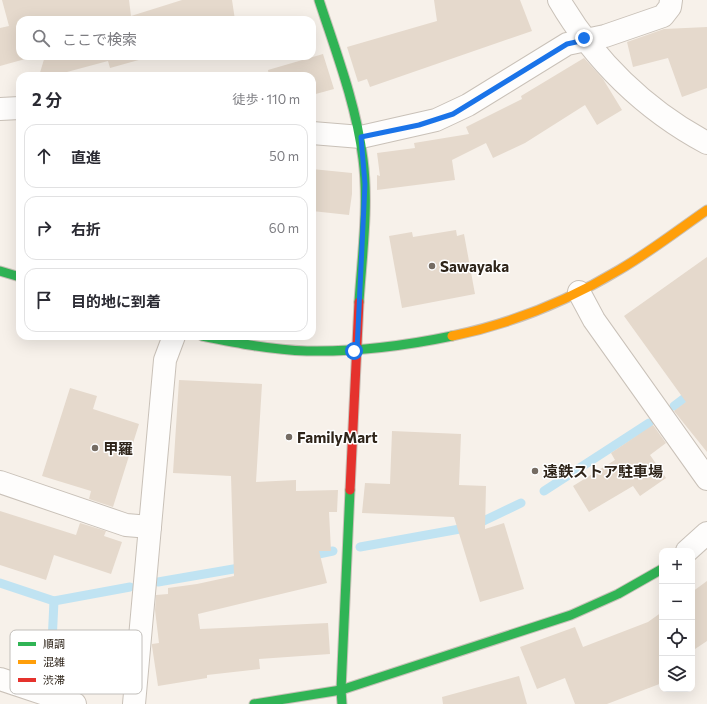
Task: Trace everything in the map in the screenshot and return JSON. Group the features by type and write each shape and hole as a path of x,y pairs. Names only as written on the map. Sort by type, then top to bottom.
{"street":[{"path":"318,0 356,114 361,137 365,184 340,690 342,704"},
{"path":"559,0 585,40 623,83 670,120 707,143"},
{"path":"316,133 361,137 419,125 453,114 567,44 605,36 663,16 670,7 671,0"},
{"path":"0,109 16,108"},
{"path":"224,340 263,347 308,350 357,350 441,340 484,329 527,315 579,292 608,277 646,253 707,210"},
{"path":"0,270 16,276"},
{"path":"579,292 594,320 707,479"},
{"path":"141,630 165,360 172,340"},
{"path":"0,482 126,525 150,527"},
{"path":"690,548 707,533"},
{"path":"254,704 340,690 571,615 617,595 659,571"},
{"path":"0,679 10,682"},
{"path":"45,694 75,704"},
{"path":"134,704 135,694"}],"building":[{"path":"2,0 129,0 131,16 16,16 16,60 22,60 0,66 0,28 9,26"},
{"path":"182,0 232,0 234,16 131,16"},
{"path":"434,0 520,0 532,31 370,87 367,79 358,82 347,47 437,21"},
{"path":"707,27 707,88 682,97 668,58 633,67 627,42 664,29"},
{"path":"323,54 334,89 316,94 316,72 268,72 268,70 302,60 316,60 316,56"},
{"path":"584,58 603,79 622,110 597,125 585,105 525,143 493,158 486,143 452,160 455,180 377,190 377,175 380,176 377,153 415,148 414,143 469,134 466,127 522,99 521,96"},
{"path":"44,60 139,60 110,68 108,61 67,72 40,72"},
{"path":"316,169 352,173 352,194 349,215 316,211"},
{"name":"Sawayaka","path":"456,230 457,236 464,234 475,294 402,308 389,236 412,232 413,237"},
{"path":"707,257 707,452 674,411 686,402 624,316"},
{"path":"179,380 262,384 256,482 296,480 296,491 338,490 337,512 329,512 331,551 319,551 327,583 198,614 200,629 328,623 330,654 259,659 260,669 207,675 207,678 158,686 152,646 152,644 159,643 155,610 156,595 168,594 168,588 197,584 234,576 231,476 173,473"},
{"path":"70,388 97,396 93,409 139,424 113,507 89,499 91,491 42,476"},
{"path":"653,425 666,443 650,455 666,478 640,496 633,486 589,512 573,486 615,460 611,453"},
{"path":"392,431 461,434 459,485 486,486 485,529 504,523 524,589 480,602 454,517 362,513 365,483 390,484"},
{"path":"0,511 76,535 80,523 106,531 104,536 122,542 111,574 54,555 46,580 0,565"},
{"path":"707,581 707,641 695,649 695,620 695,590"},
{"path":"659,614 659,684 607,704 575,704 565,678 537,689 520,647 575,627 583,647 648,622"},
{"path":"519,676 527,704 443,704 442,697"}],"waterway":[{"path":"674,406 707,381"},
{"path":"544,491 649,423"},
{"path":"360,547 471,527 521,503"},
{"path":"309,556 333,551"},
{"path":"158,582 245,567"},
{"path":"0,583 54,601 130,587"},
{"path":"53,630 54,601"}],"traffic: fast":[{"path":"319,0 339,59 356,118 363,159 365,176 365,212 359,302"},
{"path":"0,271 16,276"},
{"path":"222,340 268,348 326,351 380,348 452,336"},
{"path":"342,704 341,690 350,490"},
{"path":"254,704 341,690 571,615 618,594 659,571"}],"traffic: slow":[{"path":"452,336 517,318 580,291 630,263 707,210"}],"traffic: jam":[{"path":"350,490 359,302"}],"place":[{"name":"Sawayaka","path":"432,266"},
{"name":"FamilyMart","path":"289,437"},
{"name":"甲羅","path":"95,448"},
{"name":"遠鉄ストア駐車場","path":"535,471"}],"route":[{"path":"354,351 357,350 365,184 361,137 419,125 453,114 567,44 585,40 584,38"}]}
